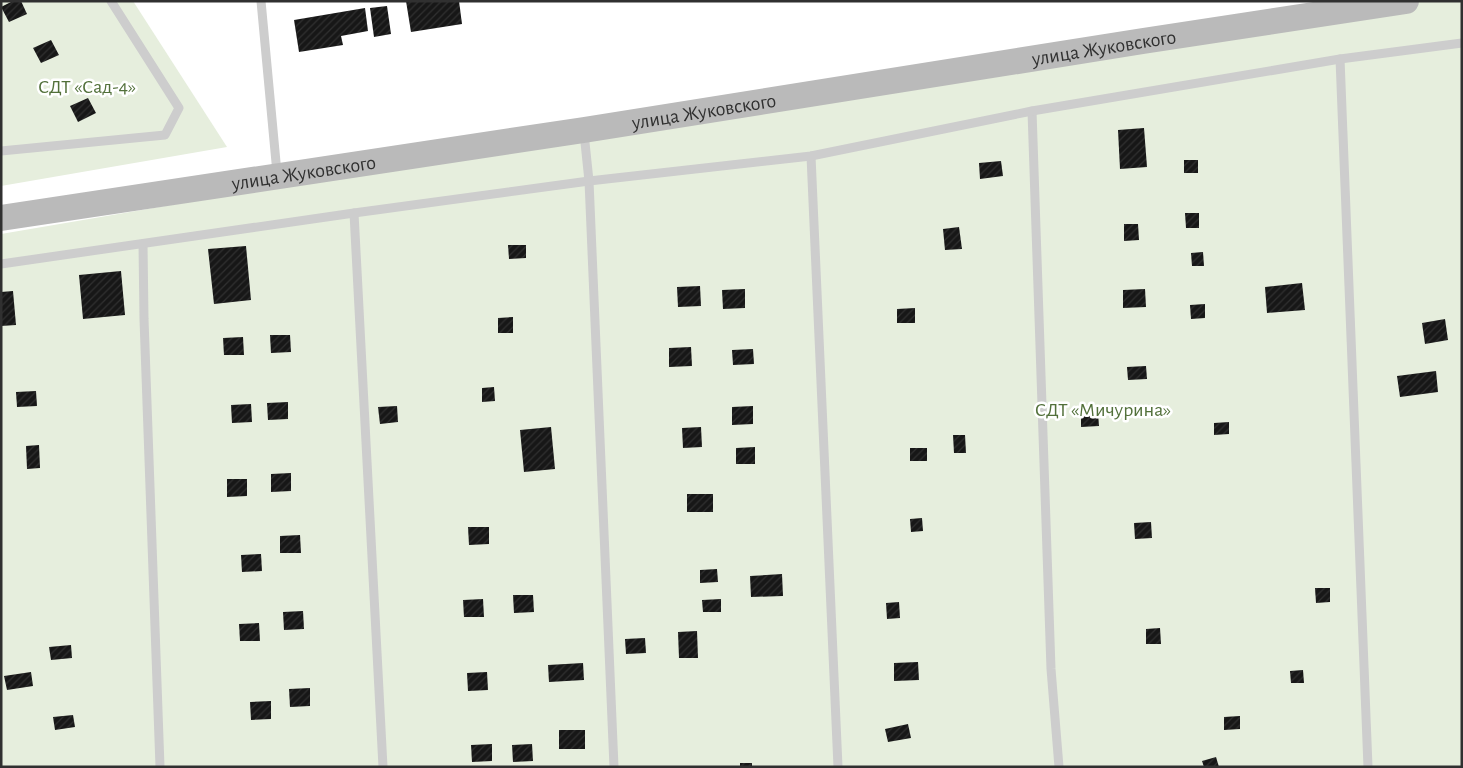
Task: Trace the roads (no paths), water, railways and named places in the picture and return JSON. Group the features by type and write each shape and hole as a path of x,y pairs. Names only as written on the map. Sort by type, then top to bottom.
{"main road":[{"name":"улица Жуковского","path":"1,218 584,130 1134,42 1406,1"}],"lane":[{"path":"1,151 165,134 178,108 111,1"},
{"path":"261,1 260,11 277,176"},
{"path":"1,264 354,213 588,182 811,156 1032,111 1340,59 1462,43"},
{"path":"1340,59 1368,767"},
{"path":"1032,111 1051,668 1059,767"},
{"path":"584,130 588,182 614,767"},
{"path":"811,156 838,767"},
{"path":"354,213 383,767"},
{"path":"143,244 160,767"}],"park label":[{"name":"СДТ «Сад-4»","path":"87,86"},
{"name":"СДТ «Мичурина»","path":"1103,409"}]}
